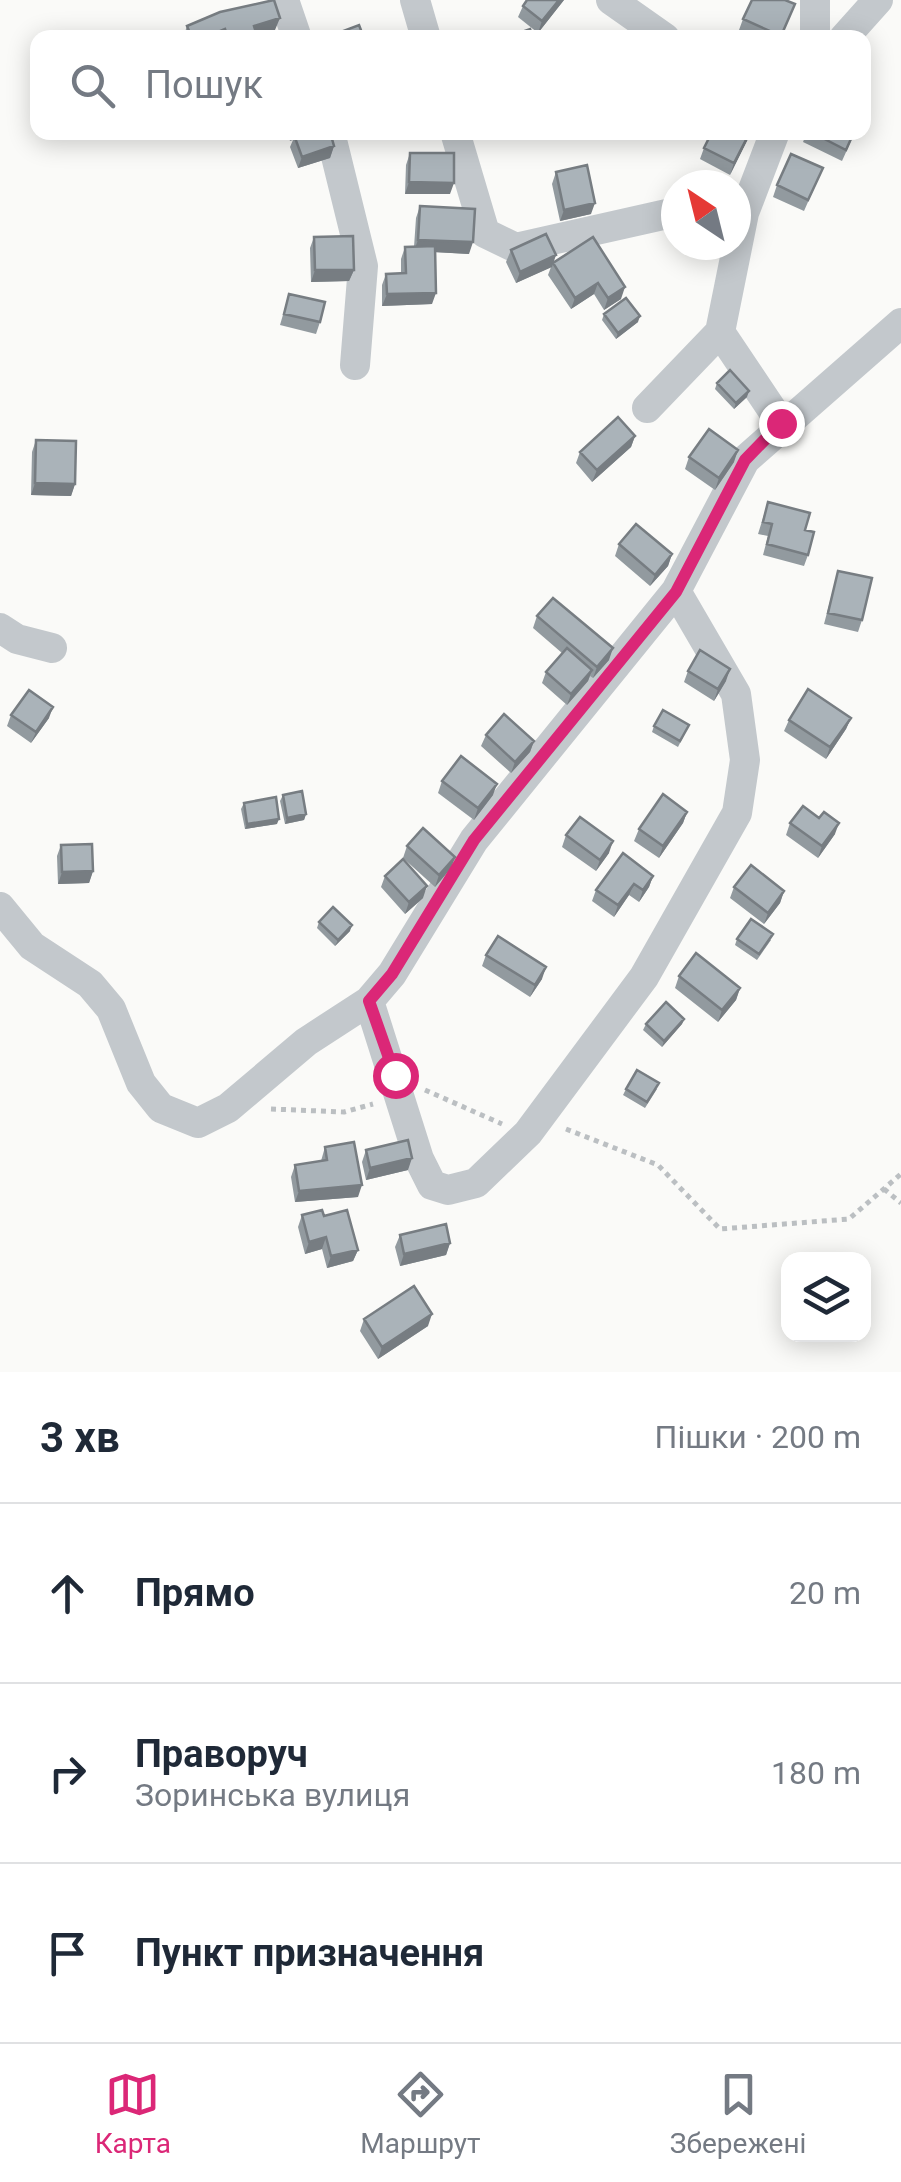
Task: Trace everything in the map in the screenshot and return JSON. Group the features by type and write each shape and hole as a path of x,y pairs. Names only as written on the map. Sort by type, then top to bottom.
{"street":[{"path":"284,0 294,30"},
{"path":"414,0 423,30"},
{"path":"610,0 653,30"},
{"path":"814,0 814,30"},
{"path":"851,30 878,0"},
{"path":"332,140 363,266 354,365"},
{"path":"457,140 485,233 498,243 516,248 661,215"},
{"path":"751,188 772,140"},
{"path":"647,408 720,332 732,260"},
{"path":"0,907 32,946 90,984 112,1009 141,1083 161,1108 198,1122 228,1108 306,1042 369,1001 392,974 474,840 676,592 745,460 781,423 901,322"},
{"path":"720,332 781,423"},
{"path":"369,1001 432,1185 448,1190 476,1183 528,1133 644,976 737,813 745,760 736,694 676,592"},
{"path":"0,628 17,639 52,648"}],"path":[{"path":"228,1108 344,1112 398,1087 528,1133 574,1128 658,1165 720,1229 849,1219 901,1174"},
{"path":"884,1189 901,1203"}],"building":[{"path":"274,0 280,18 254,26 255,30 189,30 187,26 220,12"},
{"path":"527,0 559,0 542,21 523,6"},
{"path":"752,0 785,0 795,4 784,30 768,30 743,19"},
{"path":"296,140 332,140 334,146 302,157"},
{"path":"708,140 746,140 734,163 704,148"},
{"path":"827,140 850,140 846,150"},
{"path":"410,153 454,153 454,183 409,182"},
{"path":"791,154 823,168 808,200 777,185"},
{"path":"587,165 595,203 564,210 556,172"},
{"path":"420,206 475,209 473,242 418,240"},
{"path":"546,234 556,255 520,272 511,250"},
{"path":"353,236 354,270 315,270 314,237"},
{"path":"593,237 625,287 608,298 598,283 575,298 553,263"},
{"path":"435,246 436,293 387,294 386,274 406,273 405,247"},
{"path":"289,294 325,302 320,322 284,314"},
{"path":"626,298 640,316 618,333 604,314"},
{"path":"730,370 749,391 736,403 717,383"},
{"path":"618,417 635,436 597,470 580,452"},
{"path":"709,429 738,450 719,478 689,457"},
{"path":"36,440 76,441 75,484 35,483"},
{"path":"768,502 810,513 805,530 814,532 808,555 767,544 772,524 763,522"},
{"path":"636,524 672,554 655,575 619,544"},
{"path":"838,571 872,578 862,620 828,613"},
{"path":"553,598 613,648 597,667 537,616"},
{"path":"567,648 592,670 571,694 546,672"},
{"path":"700,650 730,669 718,689 688,671"},
{"path":"808,689 851,718 830,747 789,720"},
{"path":"29,690 53,707 36,732 11,715"},
{"path":"663,710 689,725 680,741 654,726"},
{"path":"504,714 534,741 515,762 486,735"},
{"path":"461,756 497,784 478,808 442,781"},
{"path":"302,791 306,814 287,818 283,795"},
{"path":"663,794 687,812 663,846 639,829"},
{"path":"276,797 279,819 247,824 244,803"},
{"path":"803,806 819,818 824,812 839,823 822,846 790,823"},
{"path":"580,817 613,841 600,860 566,835"},
{"path":"423,828 455,857 439,875 407,846"},
{"path":"92,844 93,871 62,872 61,845"},
{"path":"623,853 653,876 643,890 634,884 618,905 596,890"},
{"path":"403,859 427,886 409,902 385,876"},
{"path":"751,865 784,891 768,913 734,887"},
{"path":"333,907 352,925 338,940 319,922"},
{"path":"751,919 773,934 759,954 737,939"},
{"path":"498,936 546,967 535,985 486,955"},
{"path":"696,953 740,988 722,1010 679,976"},
{"path":"666,1002 684,1019 664,1041 646,1024"},
{"path":"637,1070 659,1083 647,1102 626,1089"},
{"path":"408,1140 412,1158 370,1168 366,1150"},
{"path":"354,1142 362,1185 299,1191 295,1165 327,1160 325,1147"},
{"path":"322,1210 324,1216 347,1210 358,1250 331,1256 326,1237 309,1242 302,1215"},
{"path":"446,1224 450,1243 404,1254 400,1235"},
{"path":"414,1286 432,1314 382,1347 364,1319"}],"route":[{"path":"395,1075 372,1021 369,1001 392,974 474,840 676,592 745,460 781,423"}]}
